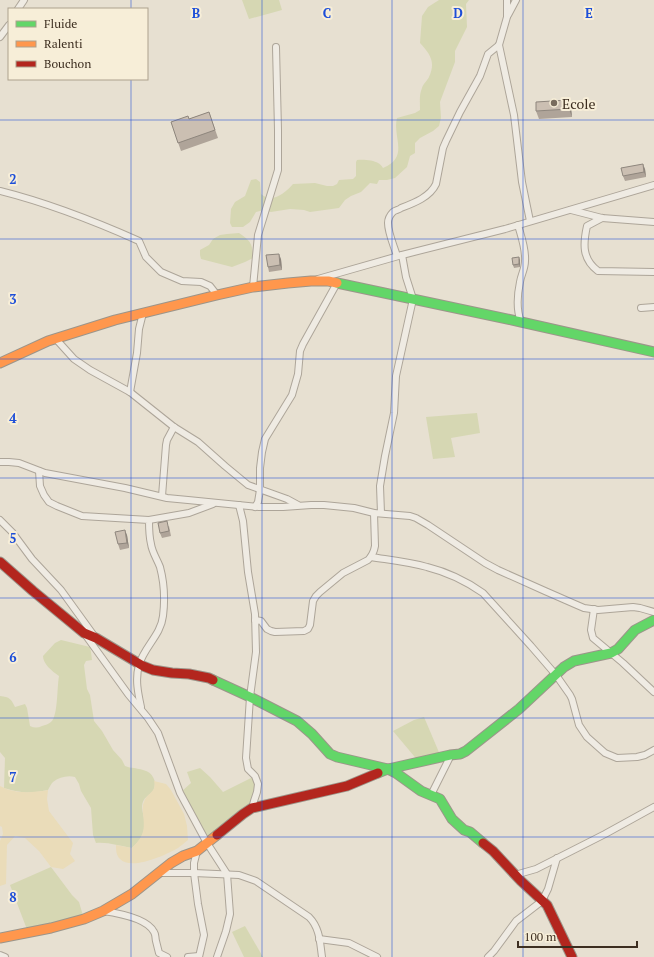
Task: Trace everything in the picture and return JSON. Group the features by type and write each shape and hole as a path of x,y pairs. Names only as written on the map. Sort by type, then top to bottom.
{"street":[{"path":"507,17 508,0"},
{"path":"516,0 507,17 499,45 514,115 522,182 530,221"},
{"path":"0,37 8,26"},
{"path":"381,513 380,486 394,414 396,376 413,299 400,255 390,232 388,223 394,211 423,198 434,189 446,140 480,76 488,54 499,45"},
{"path":"253,288 258,235 278,170 276,47"},
{"path":"311,281 400,255 518,225 654,185"},
{"path":"0,191 33,200 110,228 139,241 146,257 161,272 182,281 201,282 210,286 217,295"},
{"path":"570,210 602,218 654,222"},
{"path":"602,218 587,226 584,240 586,254 592,266 598,271 654,272"},
{"path":"518,225 526,255 518,295 518,312 521,322"},
{"path":"0,363 55,338 115,320 217,295 288,282 311,281 336,283 654,352"},
{"path":"255,507 258,502 260,490 260,468 265,439 292,395 298,374 300,351 336,283"},
{"path":"641,308 654,307"},
{"path":"130,392 137,353 139,329 143,313"},
{"path":"55,338 80,364 130,392 174,427 198,442 248,485 287,499 299,506"},
{"path":"162,496 166,445 174,427"},
{"path":"0,462 19,463 45,474 188,500 255,507 311,505 332,506 354,508 374,513 403,515 416,518 498,570 584,608 594,609 633,607 654,612"},
{"path":"39,471 40,486 49,502 82,516 149,520 189,513 215,503"},
{"path":"239,505 243,521 255,620 256,652 250,697 246,758 248,769 255,776 258,784 252,808"},
{"path":"255,620 261,621 267,629 275,632 304,631 308,629 316,596 343,573 368,560 375,550 374,513"},
{"path":"0,520 12,532 32,559 61,590 96,638"},
{"path":"141,709 137,689 139,664 159,630 164,615 164,582 159,563 151,546 149,520"},
{"path":"371,557 427,567 453,576 476,588 483,593 556,675 572,699 579,725 587,737 605,753 617,758 645,755 654,750"},
{"path":"0,562 84,633 158,733 180,793 207,843 227,874 230,914 217,957"},
{"path":"594,609 591,630 593,638 654,692"},
{"path":"0,938 51,928 84,919 103,911 132,894 157,873 177,860 197,851 252,808 347,786 388,769 460,754 472,747 519,708 564,667 574,661 611,653 621,647 635,630 654,620"},
{"path":"84,633 96,638 139,664 153,670 209,678 250,697 297,721 312,734 330,754 388,769 421,791 438,798 442,801 452,819 490,849 542,901 550,911 572,957"},
{"path":"430,795 450,759 450,755"},
{"path":"515,875 536,869 654,807"},
{"path":"188,957 199,956 204,935 194,873 194,863 197,851"},
{"path":"488,957 516,921 542,901 548,889 557,858"},
{"path":"157,873 239,875 256,882 309,916 316,925 320,939 322,957"},
{"path":"103,911 130,916 152,928 156,933 159,953 167,957"},
{"path":"320,939 349,943 378,957"},
{"path":"0,955 5,957"}],"green space":[{"path":"242,0 279,0 282,10 249,19"},
{"path":"439,0 469,0 466,4 467,27 455,51 455,62 440,102 441,118 439,126 415,143 415,153 410,156 407,167 395,178 379,180 377,184 370,183 361,192 345,200 339,208 310,212 290,209 271,212 264,210 256,212 250,222 243,227 232,227 230,223 231,209 235,202 245,196 251,180 256,179 260,182 261,194 265,197 274,198 282,194 293,184 315,183 333,186 337,184 339,180 353,179 356,176 357,160 374,161 383,168 396,158 398,152 396,132 397,118 420,110 421,91 423,85 429,77 432,67 431,58 420,43 422,16 428,7"},
{"path":"239,233 250,243 253,258 232,267 201,259 200,250 209,245 213,239 220,235"},
{"path":"477,413 480,433 451,438 455,457 433,459 426,417"},
{"path":"61,640 90,647 92,660 86,661 84,665 87,689 90,695 94,721 125,766 147,771 154,778 155,782 153,791 145,799 142,806 144,831 141,838 132,848 96,843 93,835 91,808 75,777 67,776 55,780 48,790 42,791 26,792 4,788 5,758 0,752 0,696 10,699 15,707 25,704 30,726 39,727 51,722 55,714 59,676 46,665 43,656 55,643"},
{"path":"424,717 441,757 419,762 393,731 414,720"},
{"path":"200,768 223,792 253,777 256,783 254,802 208,841 181,792 191,783 187,772"},
{"path":"51,867 79,902 84,919 28,932 10,885"},
{"path":"245,926 263,957 244,957 232,932"}],"sand":[{"path":"154,781 166,784 171,790 184,814 188,840 178,848 149,861 140,863 125,862 118,856 116,845 132,848 139,840 144,829 143,805 145,799 154,788"},
{"path":"0,786 17,792 48,790 47,799 49,811 73,843 70,854 75,861 63,869 51,867 39,851 25,838 15,836 7,845 6,884 0,886 0,841 3,834 2,827 0,826"}],"building":[{"path":"568,100 569,109 536,111 536,102"},
{"path":"209,112 215,130 178,143 171,122 188,116 189,119"},
{"path":"643,164 644,172 623,176 621,168"},
{"path":"279,254 280,265 268,267 266,255"},
{"path":"519,257 519,264 513,265 512,258"},
{"path":"167,521 169,531 160,533 158,523"},
{"path":"125,530 127,543 118,544 115,532"}],"traffic: fast":[{"path":"337,283 654,352"},
{"path":"378,773 388,769 460,754 466,751 519,709 564,667 574,661 611,653 618,649 635,630 654,620"},
{"path":"213,680 297,721 312,734 330,754 388,769 421,791 440,799 452,819 464,830 470,832 483,843"}],"traffic: slow":[{"path":"0,363 48,341 115,320 217,295 253,287 288,283 311,281 328,281 337,283"},
{"path":"0,938 51,928 84,919 103,911 132,894 171,863 183,856 197,851 217,835"}],"traffic: jam":[{"path":"0,562 84,633 96,638 143,666 153,670 189,674 213,680"},
{"path":"217,835 252,808 347,786 378,773"},
{"path":"483,843 493,851 521,881 547,905 572,957"}],"place":[{"name":"Ecole","path":"554,103"}]}
